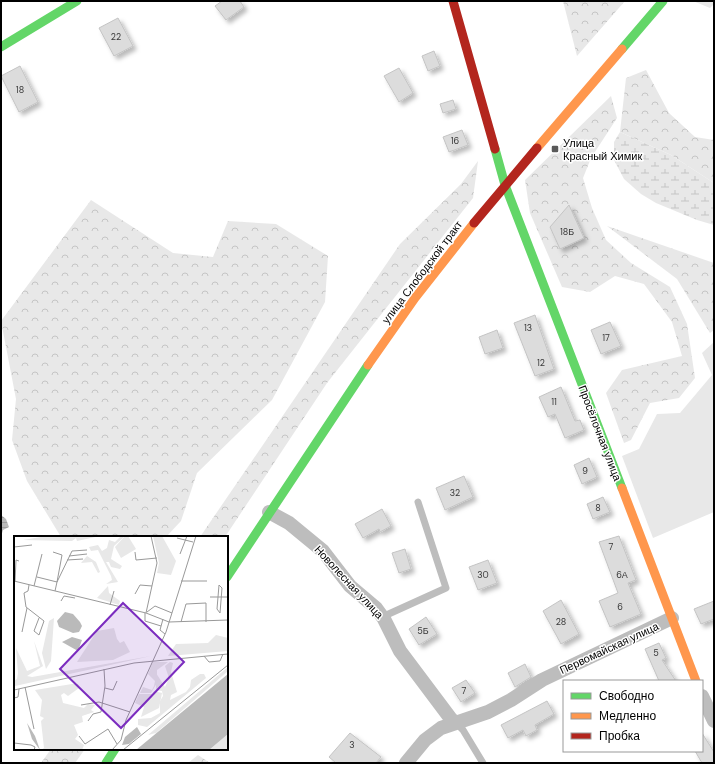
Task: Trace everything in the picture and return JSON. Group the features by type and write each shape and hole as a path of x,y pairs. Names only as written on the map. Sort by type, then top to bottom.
{"street":[{"path":"1,47 77,1"},
{"name":"Просёлочная улица","path":"453,1 505,185 696,680"},
{"name":"улица Слободской тракт","path":"228,575 269,512 415,298 505,185 663,1"},
{"name":"Новолесная улица","path":"269,512 289,523 323,551 350,586 369,601 382,617 400,651 451,719 456,723"},
{"name":"Первомайская улица","path":"406,763 431,734 456,723 488,712 511,700 542,680 672,618"},
{"path":"703,698 714,721"},
{"path":"106,763 114,750"}],"lane":[{"path":"382,617 446,588 418,502"},
{"path":"456,723 463,730 483,763"}],"green space":[{"path":"563,1 625,1 577,56"},
{"path":"693,1 714,1 714,4 710,8"},
{"path":"646,70 669,113 695,137 714,140 714,183 671,155 620,132 626,78"},
{"path":"611,96 617,118 591,158 583,178 592,208 606,240 631,263 670,287 687,324 695,378 679,398 650,403 631,440 624,443 606,393 622,370 682,356 672,322 644,284 615,276 590,292 562,287 530,213 525,180"},
{"path":"620,132 671,155 714,183 714,225 697,220 656,203 641,194 624,179 614,160 614,142"},
{"path":"478,161 473,198 327,383 226,536 201,536 400,244 461,184"},
{"path":"91,200 173,253 213,257 228,221 276,224 328,256 325,302 272,400 197,473 181,521 167,536 60,536 27,481 12,440 16,399 1,321"},
{"path":"607,226 714,263 714,330 710,333 677,279"},
{"path":"714,342 714,512 653,538 622,456 639,449 657,414 680,413 712,375 702,353"},
{"path":"50,750 84,750 75,763 41,763"},
{"path":"198,755 210,763 188,763"}],"shaded area":[{"path":"1,515 6,519 9,527 3,530 1,536"}],"building":[{"path":"222,1 240,1 244,7 226,20 215,6"},
{"path":"118,18 133,46 114,56 99,28"},
{"path":"434,51 440,66 428,71 422,56"},
{"path":"20,66 38,102 19,112 1,76"},
{"path":"399,68 413,93 399,102 384,76"},
{"path":"453,100 456,109 443,113 440,104"},
{"path":"462,130 468,145 449,152 443,137"},
{"path":"569,205 584,238 560,249 550,227"},
{"path":"535,315 554,369 535,376 514,323"},
{"path":"610,322 621,346 601,354 591,330"},
{"path":"497,330 503,348 485,354 479,337"},
{"path":"561,387 575,421 580,420 584,430 565,438 555,414 548,417 539,397"},
{"path":"589,458 597,477 582,484 574,465"},
{"path":"464,476 473,497 445,510 436,488"},
{"path":"603,497 610,512 593,519 587,504"},
{"path":"382,509 391,526 380,532 379,529 363,538 355,524"},
{"path":"619,536 636,580 628,583 641,614 610,627 599,601 618,593 599,542"},
{"path":"405,549 411,569 399,573 392,553"},
{"path":"488,560 497,583 478,590 469,567"},
{"path":"561,600 579,634 561,644 543,611"},
{"path":"714,601 714,619 701,624 694,609"},
{"path":"426,617 437,634 419,645 409,629"},
{"path":"659,643 666,658 662,660 675,680 659,680 645,649"},
{"path":"525,664 531,677 515,687 508,673"},
{"path":"466,680 475,693 461,702 452,688"},
{"path":"547,701 554,714 535,725 537,730 526,736 523,730 508,738 501,725"},
{"path":"350,733 381,757 376,763 336,763 329,757"},
{"path":"703,735 714,752 714,763 702,763 696,752 703,752"}],"traffic: fast":[{"path":"1,47 77,1"},
{"path":"622,49 663,1"},
{"path":"495,149 505,185 622,488"},
{"path":"228,575 368,365"},
{"path":"106,763 114,750"}],"traffic: slow":[{"path":"537,148 622,49"},
{"path":"368,365 415,298 474,223"},
{"path":"622,488 696,680"}],"traffic: jam":[{"path":"453,1 495,149"},
{"path":"474,223 537,148"}],"place":[{"name":"Улица Красный Химик","path":"555,149"}]}
